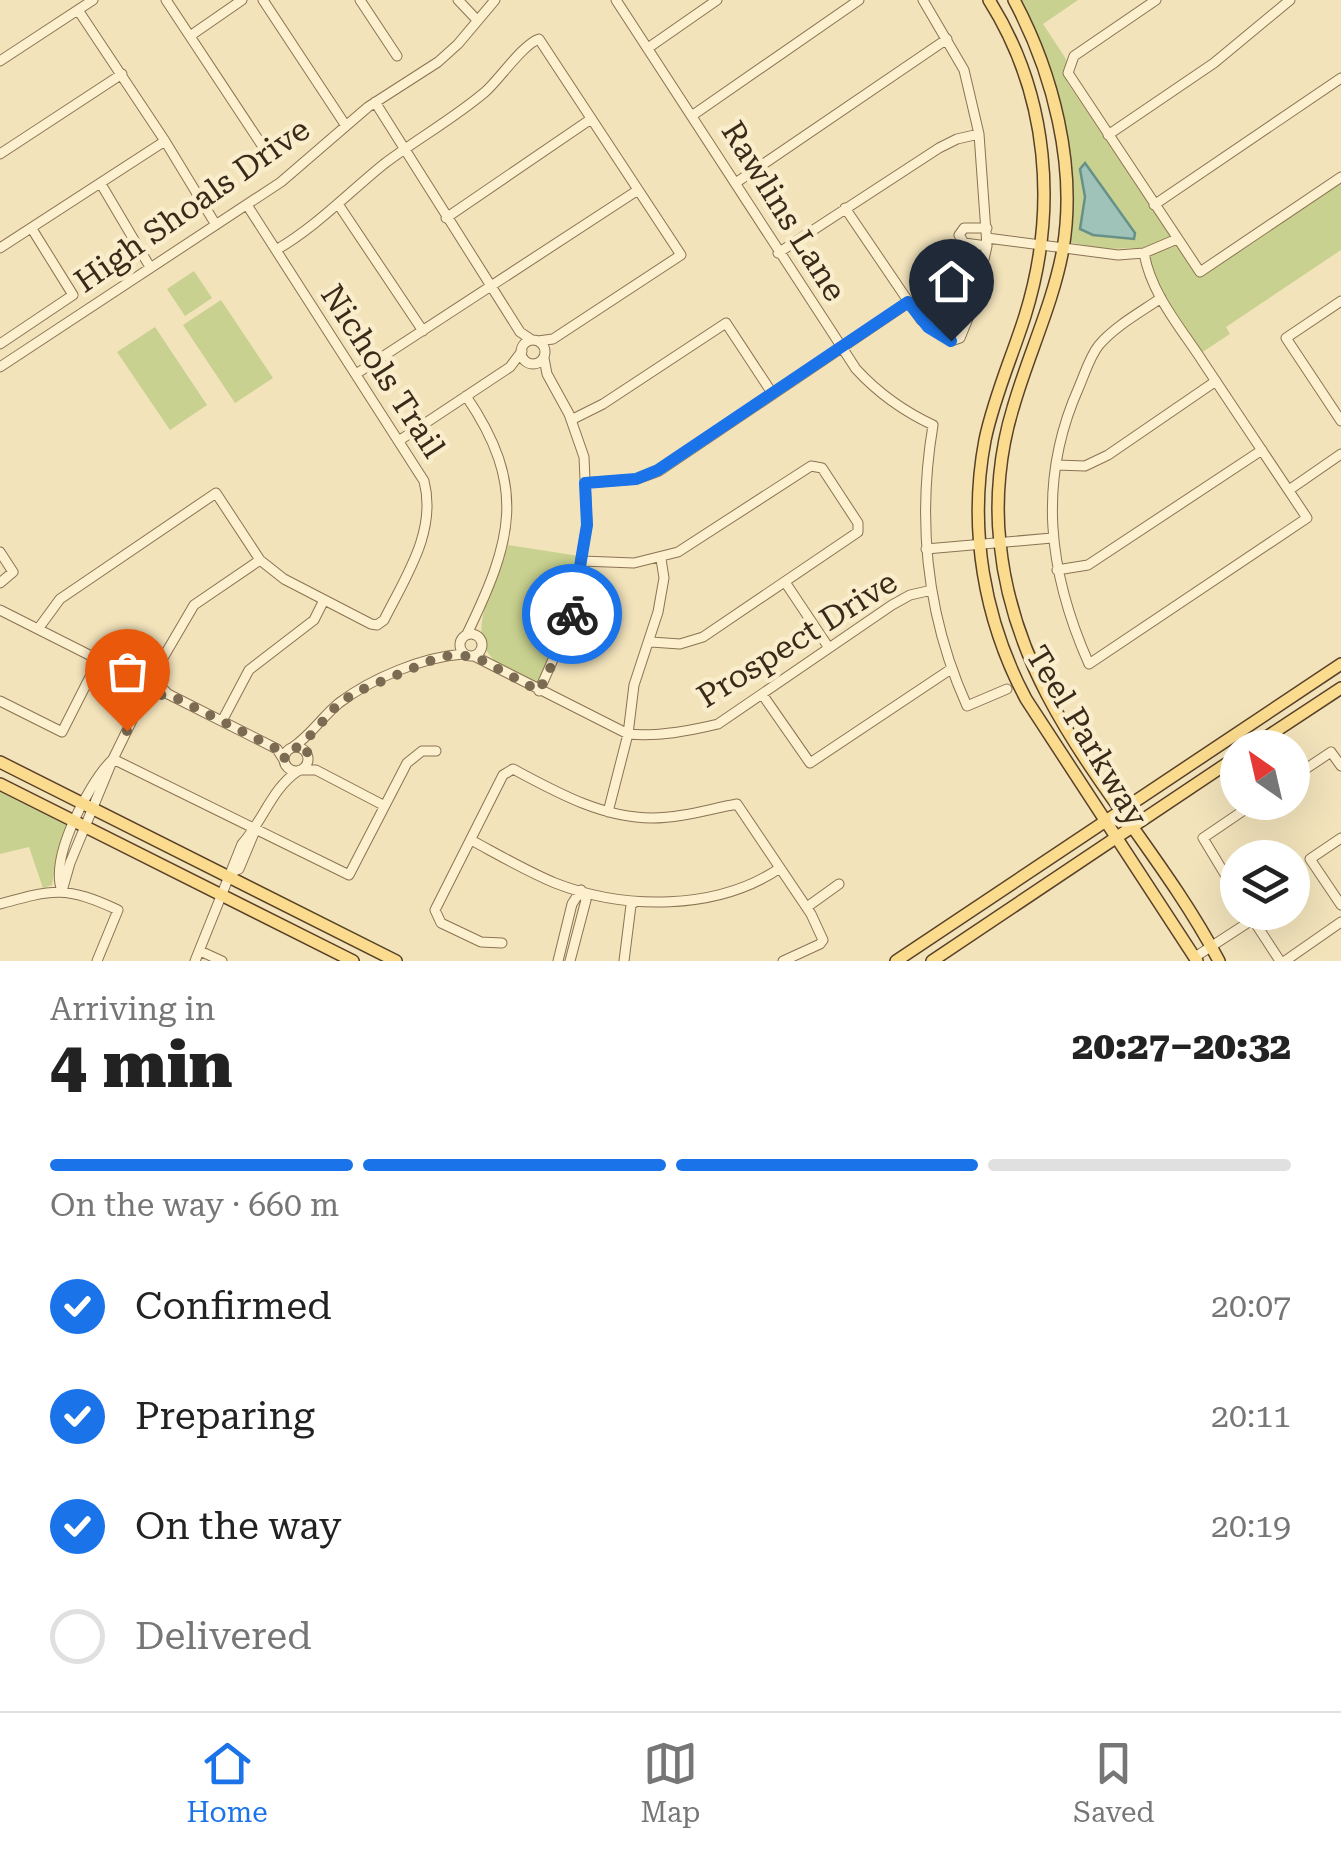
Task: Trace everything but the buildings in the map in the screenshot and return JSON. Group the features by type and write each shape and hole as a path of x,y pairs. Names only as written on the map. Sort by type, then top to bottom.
{"main road":[{"name":"Teel Parkway","path":"989,0 1021,66 1041,136 1046,200 1025,317 985,440 979,506 988,605 1013,674 1196,959"},
{"name":"Teel Parkway","path":"1017,5 1049,86 1066,183 1063,248 1012,410 1001,469 1000,544 1012,612 1036,678 1065,728 1220,961"},
{"path":"1001,20 1017,5"},
{"path":"1242,730 1341,664"},
{"path":"1277,730 1341,688"},
{"path":"896,961 1220,745"},
{"path":"0,762 231,874 354,940 370,955 396,961"},
{"path":"932,961 1220,768"},
{"path":"0,784 348,960 354,940"},
{"path":"984,903 995,919"}],"street":[{"path":"0,61 93,0"},
{"path":"166,0 268,156"},
{"path":"190,36 242,0"},
{"path":"263,0 346,126"},
{"path":"360,0 397,56"},
{"path":"458,0 477,20"},
{"name":"High Shoals Drive","path":"0,367 281,182 375,102 438,62 495,0"},
{"name":"Rawlins Lane","path":"616,0 840,346 875,390 907,413 934,425 926,471 926,549"},
{"path":"648,48 717,0"},
{"path":"693,116 859,0"},
{"path":"845,208 928,327 951,341 957,340 974,304 987,237 978,134 966,75 923,0"},
{"path":"1156,0 1084,48 1070,64 1068,73 1200,272 1341,177"},
{"path":"1108,135 1214,64 1290,0"},
{"path":"78,10 216,225"},
{"path":"737,182 947,39"},
{"path":"276,250 406,148 478,98 530,42 538,40 681,255 553,339 529,345 510,366 400,440"},
{"path":"0,154 122,74"},
{"path":"1154,205 1341,78"},
{"path":"375,102 520,332 544,356 584,457 587,525 571,619 539,691"},
{"path":"446,218 591,120"},
{"path":"778,253 939,148 978,134"},
{"path":"0,248 165,141"},
{"path":"101,184 150,267"},
{"path":"356,374 638,190"},
{"path":"338,204 423,331"},
{"name":"Nichols Trail","path":"247,205 424,480 428,520 425,534 387,614 377,625 324,600"},
{"path":"0,344 73,295 32,229"},
{"path":"987,237 1118,255 1144,253 1176,239"},
{"path":"1144,253 1149,276 1161,298 1307,518 1089,664 1071,624 1057,570 1052,538 1057,465 1068,413 1097,347 1161,298"},
{"path":"1341,301 1286,338 1341,420"},
{"path":"585,483 633,480 652,474 908,302"},
{"path":"571,420 603,404 726,323 772,393"},
{"path":"510,366 531,364 544,356 553,339"},
{"path":"529,345 531,364"},
{"path":"531,364 548,374"},
{"path":"1057,465 1085,466 1108,454 1216,381"},
{"path":"466,396 492,437 504,476 507,508 499,563 464,638 469,655"},
{"path":"1331,405 1341,398"},
{"path":"1057,570 1088,566 1262,450"},
{"path":"1288,490 1341,454"},
{"path":"582,561 634,564 661,559 695,544 818,465 858,522 856,533 696,641 673,645 651,642"},
{"path":"38,629 60,600 216,492 260,560 284,579 324,600 314,620 249,670 222,721"},
{"path":"1007,689 967,706 950,669 926,549 1052,538"},
{"path":"0,552 13,572 0,583"},
{"path":"608,812 628,734 634,684 651,642 663,586 661,559"},
{"path":"62,890 57,878 59,863 182,622 194,605 260,560"},
{"path":"785,582 829,648"},
{"name":"Prospect Drive","path":"628,734 647,736 718,724 892,605 910,595 932,590"},
{"path":"0,610 277,749 289,769 316,770 383,805"},
{"path":"476,614 482,642"},
{"path":"284,780 284,760 292,747 308,738 338,704 356,692 442,656 475,634 494,664"},
{"path":"469,655 482,642"},
{"path":"442,656 469,655 494,664 539,691 628,734"},
{"path":"0,700 62,732 99,659"},
{"path":"762,694 810,763 950,669"},
{"path":"222,961 197,956 232,864 284,780 299,770 308,757 308,738"},
{"path":"277,749 302,749 316,770"},
{"path":"113,758 349,875 407,763 422,752 436,752"},
{"path":"1310,766 1332,752 1341,766"},
{"path":"502,943 481,942 441,923 435,916 503,774 509,769 608,812 652,818 737,804 807,907 823,940 784,961"},
{"path":"1220,867 1202,838 1229,820"},
{"path":"1341,838 1310,859 1341,905"},
{"path":"471,840 543,878 636,901 712,895 761,880 780,868"},
{"path":"807,907 840,884"},
{"path":"0,904 62,890 85,895 118,910 97,961"},
{"path":"558,961 572,904 581,890"},
{"path":"570,961 586,900 581,890"},
{"path":"624,961 631,905 636,901"},
{"path":"1260,930 1282,961 1341,922"},
{"path":"1196,959 1232,930"}],"green space":[{"path":"1016,0 1078,0 1043,24 1066,59 1067,82 1198,277 1341,181 1341,250 1226,327 1230,334 1201,353 1156,285 1145,248 1102,249 1069,242 1063,120"},
{"path":"194,271 212,298 185,316 167,289"},
{"path":"221,300 273,378 235,403 183,325"},
{"path":"155,327 207,405 170,430 117,352"},
{"path":"508,545 579,556 565,627 536,684 508,671 491,657 483,642 485,608"},
{"path":"0,788 68,826 52,885 43,888 29,847 0,854"}],"water":[{"path":"1085,163 1135,233 1134,239 1093,235 1080,229 1085,197 1080,169"}],"way so far":[{"path":"127,731 147,697 168,694 277,749 284,760 286,752 294,747 307,756 308,738 338,704 373,683 442,656 474,656 539,691 566,636 572,614"}],"route":[{"path":"572,614 587,525 585,483 652,474 908,302 928,327 951,341"}]}
